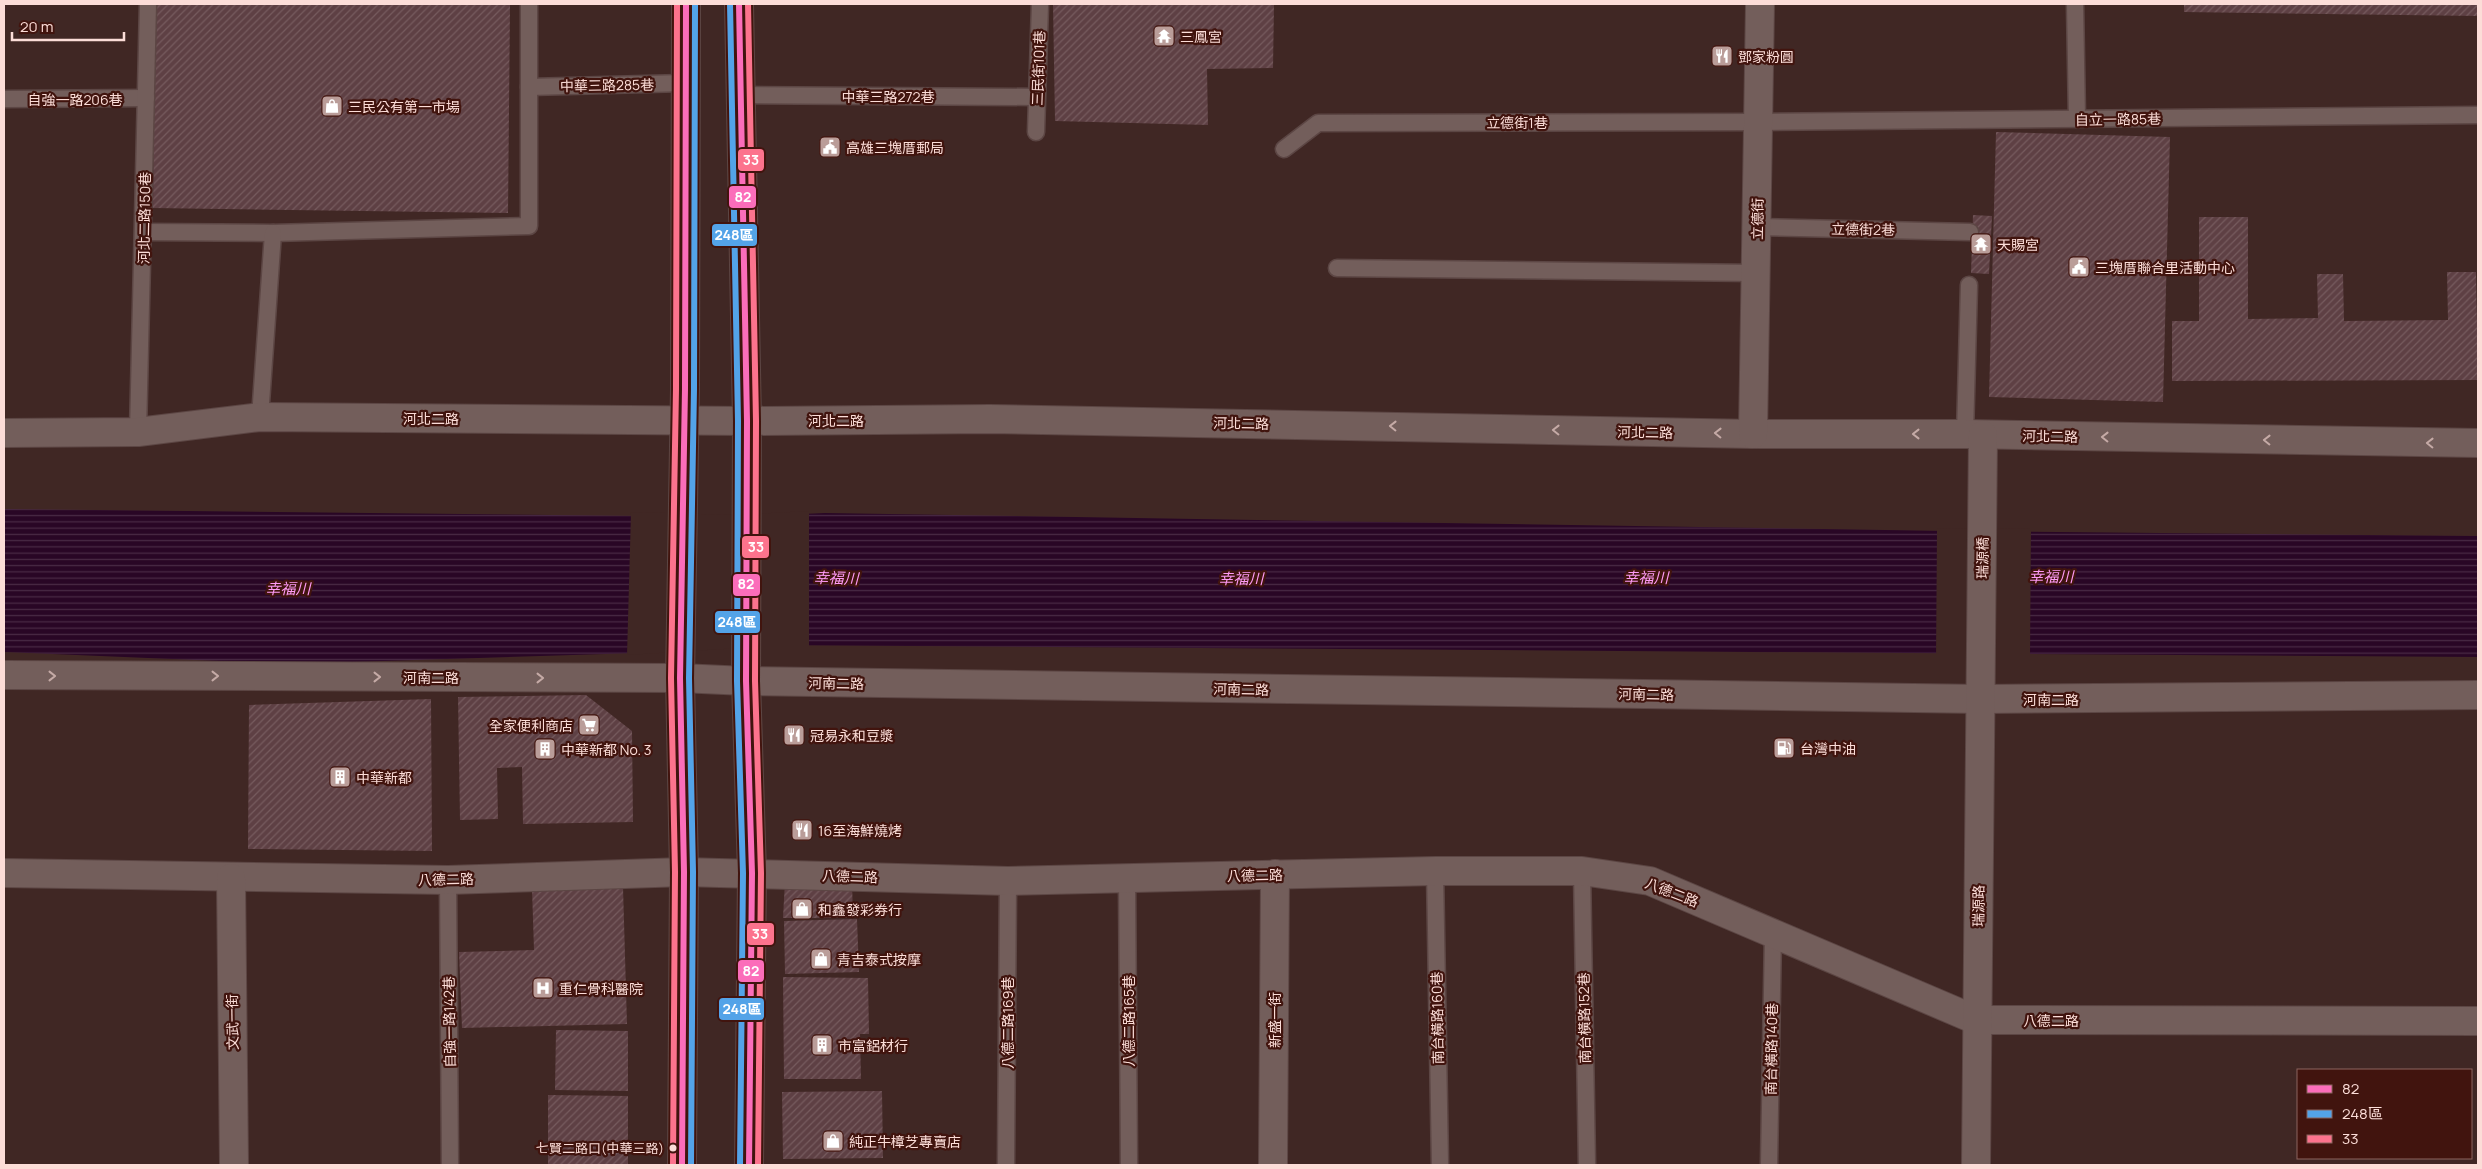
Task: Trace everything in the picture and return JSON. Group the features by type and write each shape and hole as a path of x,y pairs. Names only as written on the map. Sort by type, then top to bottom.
{"main road":[{"path":"682,1165 684,872 680,678 684,421 686,4"},
{"path":"739,4 747,421 746,682 752,874 749,1165"}],"street":[{"name":"立德街","path":"1753,434 1760,4"},
{"name":"河北二路","path":"4,433 138,432 260,417 684,421 990,419 1753,434 1974,434 2478,443"},
{"name":"瑞源橋","path":"1974,434 1983,470 1980,646"},
{"name":"瑞源路","path":"1976,1165 1980,646"},
{"name":"河南二路","path":"4,675 680,678 746,682 1981,700 2478,695"},
{"name":"八德二路","path":"4,872 231,878 448,880 684,872 1008,881 1435,871 1582,871 1650,881 1976,1020 2478,1021"},
{"name":"新盛一街","path":"1273,1165 1275,874"},
{"name":"文武一街","path":"231,878 234,1165"}],"lane":[{"name":"河北二路150巷","path":"138,432 148,4"},
{"path":"144,232 273,233 529,226 529,4"},
{"name":"三民街101巷","path":"1036,132 1040,4"},
{"path":"2075,4 2077,119"},
{"name":"中華三路285巷","path":"529,87 685,83"},
{"name":"中華三路272巷","path":"740,95 1036,97"},
{"name":"自強一路206巷","path":"4,99 146,98"},
{"name":"自立一路85巷","path":"1758,122 2478,115"},
{"name":"立德街1巷","path":"1284,149 1318,123 1758,122"},
{"name":"立德街2巷","path":"1756,227 1970,232"},
{"path":"260,417 273,233"},
{"path":"1337,268 1756,273"},
{"path":"1969,285 1974,434"},
{"name":"南台橫路160巷","path":"1435,871 1440,1165"},
{"name":"南台橫路152巷","path":"1582,871 1587,1165"},
{"name":"八德二路165巷","path":"1127,878 1129,1165"},
{"name":"自強一路142巷","path":"448,880 450,1165"},
{"name":"八德二路169巷","path":"1006,1165 1008,881"},
{"name":"南台橫路140巷","path":"1769,1165 1773,933"}],"water":[{"name":"幸福川","path":"4,509 735,517 825,513 1947,531 2478,536 2478,657 756,645 638,653 289,664 4,652"}],"pier":[{"path":"809,511 809,647 756,647 627,655 631,512 735,515"},
{"path":"1937,528 2031,529 2030,657 1936,657"}],"building":[{"name":"三民公有第一市場","path":"155,4 510,4 508,213 153,208"},
{"name":"三鳳宮","path":"1053,4 1274,4 1273,68 1207,69 1208,125 1055,121"},
{"path":"2184,4 2478,4 2478,16 2184,12"},
{"name":"三塊厝聯合里活動中心","path":"1996,132 2170,137 2163,402 1989,397"},
{"name":"天賜宮","path":"1973,215 1992,216 1989,274 1971,273"},
{"path":"2199,217 2248,217 2248,319 2318,318 2317,274 2343,274 2344,321 2448,320 2447,272 2476,272 2478,380 2172,381 2172,321 2199,321"},
{"name":"中華新都 No. 3","path":"586,695 632,731 633,822 523,824 522,767 497,768 498,819 460,820 458,697"},
{"name":"中華新都","path":"431,699 432,851 248,849 249,705"},
{"path":"785,881 852,882 853,918 783,918"},
{"name":"重仁骨科醫院","path":"623,887 627,1024 462,1028 459,952 534,950 532,889"},
{"path":"857,919 859,972 785,974 784,921"},
{"path":"783,977 868,978 869,1034 860,1034 861,1079 784,1079"},
{"path":"556,1030 628,1031 628,1091 555,1090"},
{"path":"882,1091 883,1158 783,1159 782,1092"},
{"path":"548,1095 628,1096 628,1165 548,1165"}],"transit line":[{"name":"33","path":"673,1165 675,872 671,678 676,389 677,4"},
{"name":"82","path":"682,1165 684,872 680,678 685,389 686,4"},
{"name":"248區","path":"691,1165 693,872 689,678 694,389 695,4"},
{"name":"248區","path":"730,4 738,421 737,681 743,873 740,1165"},
{"name":"82","path":"739,4 747,421 746,681 752,873 749,1165"},
{"name":"33","path":"748,4 756,421 755,681 761,873 758,1165"}],"place":[{"name":"三鳳宮","path":"1164,36"},
{"name":"鄧家粉圓","path":"1722,56"},
{"name":"三民公有第一市場","path":"332,106"},
{"name":"高雄三塊厝郵局","path":"830,147"},
{"name":"天賜宮","path":"1981,244"},
{"name":"三塊厝聯合里活動中心","path":"2079,267"},
{"name":"全家便利商店","path":"589,725"},
{"name":"冠易永和豆漿","path":"794,735"},
{"name":"台灣中油","path":"1784,748"},
{"name":"中華新都 No. 3","path":"545,749"},
{"name":"中華新都","path":"340,777"},
{"name":"16至海鮮燒烤","path":"802,830"},
{"name":"和鑫發彩券行","path":"802,909"},
{"name":"青吉泰式按摩","path":"821,959"},
{"name":"重仁骨科醫院","path":"543,988"},
{"name":"市富鋁材行","path":"822,1045"},
{"name":"純正牛樟芝專賣店","path":"833,1141"},
{"name":"七賢二路口(中華三路)","path":"673,1148"}]}
